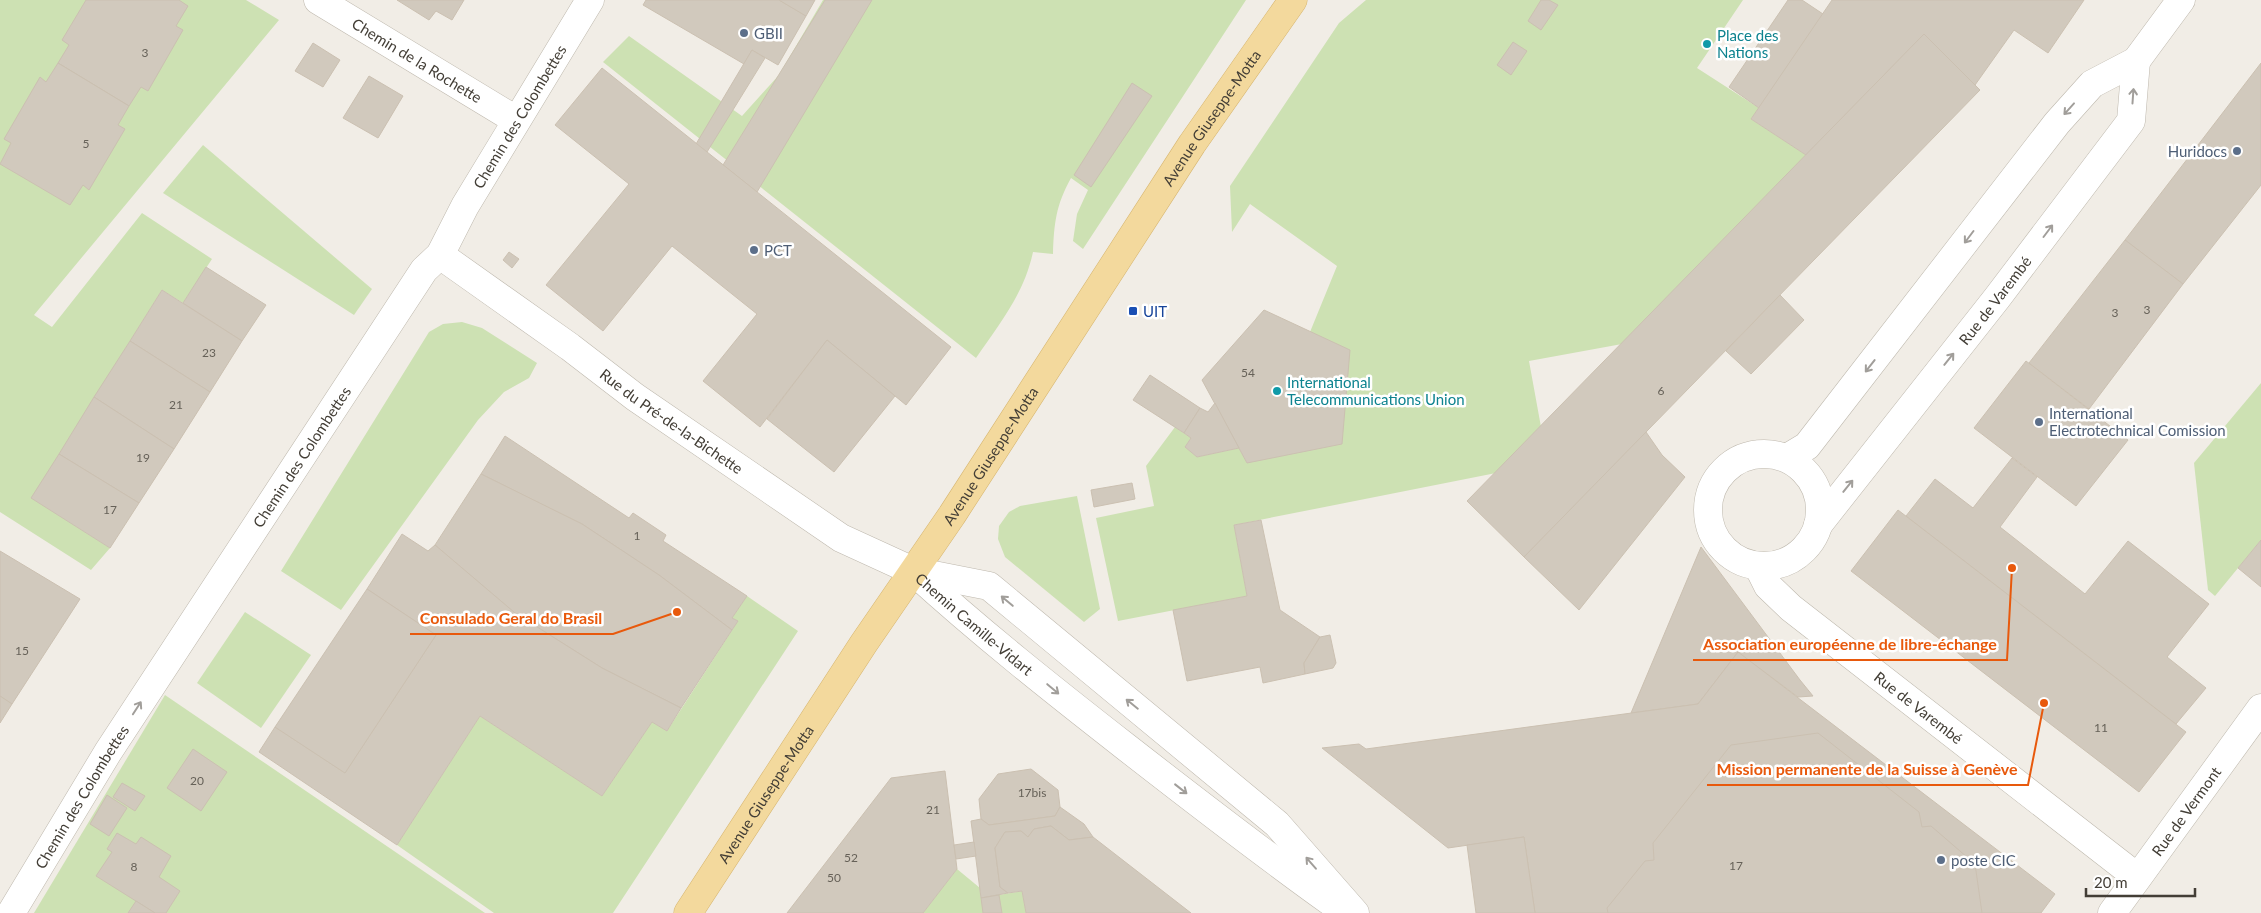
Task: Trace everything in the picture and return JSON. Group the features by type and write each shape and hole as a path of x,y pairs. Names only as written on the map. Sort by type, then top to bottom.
{"main road":[{"name":"Avenue Giuseppe-Motta","path":"688,913 913,571 952,515 1192,144 1294,0"}],"street":[{"name":"Chemin de la Rochette","path":"318,0 516,120"},
{"name":"Chemin des Colombettes","path":"11,913 103,761 414,284 424,270 440,254 516,120 590,0"},
{"path":"1788,458 1807,446 2057,123 2092,84 2136,61 2181,0"},
{"name":"Rue de Varembé","path":"1818,525 1997,298 2131,121 2136,61"},
{"name":"Rue du Pré-de-la-Bichette","path":"440,254 635,396 841,538 913,571"},
{"path":"1755,454 1772,454 1788,458 1801,467 1812,480 1820,502 1818,525 1812,540 1802,551 1789,560 1774,565 1758,566 1746,563 1730,555 1712,533 1708,513 1709,497 1720,475 1739,459 1755,454"},
{"name":"Rue de Varembé","path":"1758,566 1768,586 1791,608 2138,877"},
{"name":"Chemin Camille-Vidart","path":"913,571 965,618 1088,718 1257,849 1347,913"},
{"name":"Chemin Camille-Vidart","path":"913,571 989,586 1278,824 1355,913"},
{"name":"Rue de Vermont","path":"2112,913 2261,708"}],"green space":[{"path":"0,0 246,0 279,20 34,315 52,327 142,213 212,259 183,303 162,290 32,498 110,548 91,570 0,512"},
{"path":"823,0 1246,0 1083,249 1073,241 1077,214 1088,190 1071,178 1062,197 1057,214 1053,254 1033,252 1024,281 1017,295 976,358 603,62 629,36 742,116 779,75"},
{"path":"1366,0 1743,0 1697,68 1759,108 1751,119 1806,155 1622,344 1529,361 1541,427 1496,473 1234,525 1247,596 1118,621 1096,518 1154,506 1146,466 1175,427 1191,438 1185,447 1197,457 1239,448 1247,463 1310,332 1337,266 1250,204 1232,232 1230,186 1339,23"},
{"path":"203,145 372,289 354,315 163,193"},
{"path":"462,322 482,328 537,363 529,378 504,392 478,420 341,610 281,571 429,332 443,324"},
{"path":"2261,383 2261,540 2215,596 2208,590 2194,463"},
{"path":"1077,496 1100,609 1084,622 1005,557 998,539 999,526 1009,512 1020,506"},
{"path":"747,596 798,631 613,913 494,913 397,845 480,716 602,796 652,722 667,731 738,621 732,618"},
{"path":"245,612 311,655 261,728 197,683"},
{"path":"165,695 485,913 34,913"},
{"path":"957,869 980,888 981,898 1022,891 1026,913 923,913"}],"building":[{"path":"86,0 179,0 188,6 176,26 183,30 148,91 141,87 129,106 58,63 69,45 62,40"},
{"path":"397,0 464,0 452,20 436,11 429,20"},
{"name":"GBII","path":"646,0 779,0 806,16 778,65 752,50 744,64 643,5"},
{"path":"779,0 815,0 806,16"},
{"path":"825,0 872,0 757,192 723,165"},
{"path":"1541,0 1549,0 1558,5 1541,30 1528,21"},
{"path":"1788,0 1802,0 1823,14 1759,108 1729,87"},
{"path":"1832,0 2084,0 2048,53 2014,30 1975,85 1924,34 1806,155 1751,119"},
{"path":"1924,34 1980,90 1524,557 1467,501"},
{"path":"1513,42 1527,51 1511,75 1497,65"},
{"path":"313,43 340,60 323,87 295,71"},
{"path":"752,50 765,58 707,152 696,144"},
{"path":"58,63 129,106 118,125 125,129 89,190 83,185 70,205 0,164 11,143 4,139 40,77 46,82"},
{"path":"2261,63 2261,185 2183,284 2125,240"},
{"name":"PCT","path":"602,68 951,347 906,405 827,340 760,427 703,381 757,314 672,246 603,331 546,285 629,184 555,125"},
{"path":"369,76 403,96 378,138 343,118"},
{"path":"1132,83 1152,96 1091,187 1074,175"},
{"path":"2125,240 2183,284 2089,409 2029,363"},
{"path":"509,252 519,259 512,268 503,260"},
{"path":"206,267 266,305 242,341 183,303"},
{"path":"162,290 242,341 210,392 130,341"},
{"path":"1780,295 1804,320 1751,374 1726,351"},
{"name":"International Telecommunications Union","path":"1264,310 1350,350 1342,444 1247,463 1202,380"},
{"path":"827,340 895,396 834,472 767,419"},
{"path":"130,341 210,392 174,449 94,397"},
{"path":"2026,361 2128,440 2076,506 1974,428"},
{"path":"1150,375 1200,408 1184,433 1133,400"},
{"path":"94,397 174,449 139,503 59,454"},
{"path":"1215,403 1239,448 1197,457 1185,447 1191,438 1184,433 1200,408 1208,412"},
{"path":"1646,432 1662,455 1685,477 1579,610 1524,557"},
{"path":"505,436 629,518 633,513 666,535 663,541 747,596 732,618 738,621 732,630 659,575 582,524 481,474"},
{"path":"59,454 139,503 110,548 31,498"},
{"path":"2012,458 2037,477 2000,527 2085,594 2128,541 2209,604 2167,657 2206,688 2176,724 1906,516 1935,479 1973,508"},
{"path":"481,474 582,524 659,575 732,630 681,708 602,668 515,613 435,545"},
{"path":"1132,483 1135,499 1094,507 1091,490"},
{"path":"1898,510 2186,732 2139,792 1851,571"},
{"path":"1261,520 1280,610 1320,637 1304,663 1305,674 1263,683 1260,667 1187,681 1173,610 1247,596 1234,525"},
{"path":"402,534 428,551 435,545 515,613 602,668 681,708 667,731 652,722 602,796 480,716 397,845 259,752 275,727 345,773 436,635 367,589"},
{"path":"2261,540 2261,587 2238,568"},
{"path":"1701,547 1813,696 1798,697 1738,652 1698,704 1631,713"},
{"path":"0,551 80,599 12,704 0,696"},
{"path":"367,589 436,635 345,773 275,727"},
{"path":"1330,635 1336,663 1333,668 1305,674 1304,663 1320,637"},
{"path":"1738,652 2055,894 2041,913 1535,913 1524,837 1448,848 1322,748 1359,744 1366,749 1698,704"},
{"path":"0,696 12,704 0,723"},
{"path":"1818,733 1919,812 1922,827 1931,826 1975,864 1982,913 1608,913 1607,908 1645,861 1654,860 1653,843 1731,745"},
{"path":"193,749 227,772 201,811 167,788"},
{"path":"1031,769 1058,790 1060,807 1055,816 989,825 981,819 979,799 998,774"},
{"path":"945,771 957,869 923,913 787,913 891,778"},
{"path":"122,783 145,796 135,811 113,797"},
{"path":"107,795 127,808 109,836 90,824"},
{"path":"1060,807 1084,824 1093,837 1069,840 1051,826 1034,829 1028,837 1021,831 1005,832 995,848 1000,887 1008,893 981,898 971,821 981,819 989,825 1055,816"},
{"path":"1051,826 1069,840 1093,837 1191,913 1026,913 1022,891 1008,893 1000,887 995,848 1005,832 1021,831 1028,837 1034,829"},
{"path":"117,833 136,844 141,837 171,856 159,877 180,891 166,913 155,913 96,876 112,852 107,849"},
{"path":"1524,837 1535,913 1476,913 1467,845"},
{"path":"974,842 976,856 956,859 954,845"},
{"path":"999,895 1002,913 983,913 981,898"},
{"path":"136,901 155,913 128,913"}],"place":[{"name":"GBII","path":"744,33"},
{"name":"Place des Nations","path":"1707,44"},
{"name":"Huridocs","path":"2237,151"},
{"name":"PCT","path":"754,250"},
{"name":"UIT","path":"1133,311"},
{"name":"International Telecommunications Union","path":"1277,391"},
{"name":"International Electrotechnical Comission","path":"2039,422"},
{"name":"Association européenne de libre-échange","path":"2012,568"},
{"name":"Consulado Geral do Brasil","path":"677,612"},
{"name":"Mission permanente de la Suisse à Genève","path":"2044,703"},
{"name":"poste CIC","path":"1941,860"}]}
